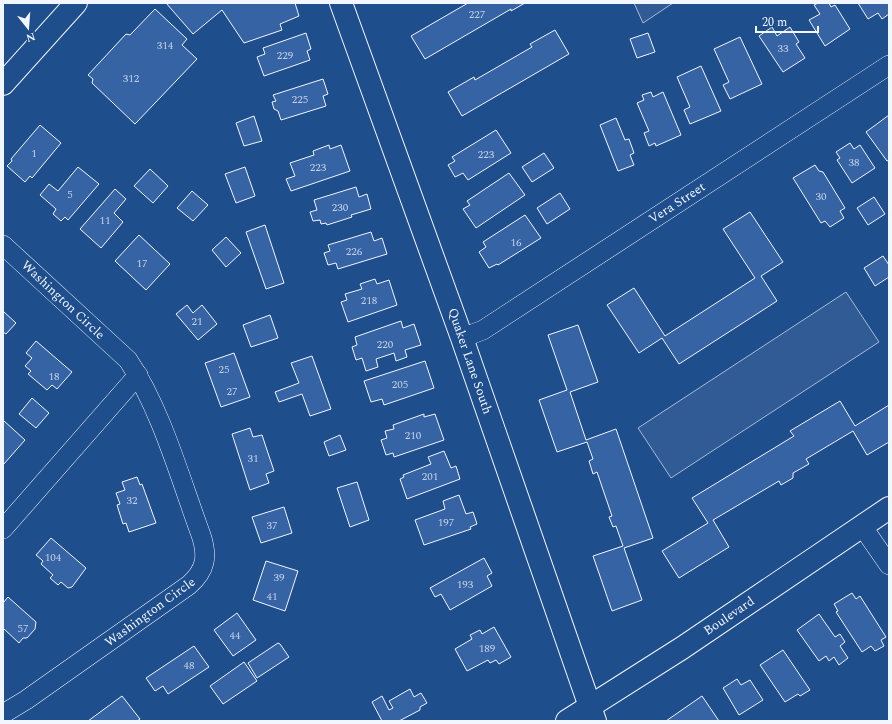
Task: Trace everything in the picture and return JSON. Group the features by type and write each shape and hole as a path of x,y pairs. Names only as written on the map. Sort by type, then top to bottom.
{"main road":[{"path":"3,84 76,3"},
{"name":"Quaker Lane South","path":"340,3 462,338 592,714"},
{"name":"Boulevard","path":"567,721 592,714 682,648 889,508"}],"street":[{"name":"Vera Street","path":"462,338 483,330 889,65"},
{"name":"Washington Circle","path":"3,245 128,360 138,375 155,410 201,535 205,547 206,558 203,568 197,578 189,585 26,700 3,714"},
{"path":"3,529 138,375"},
{"path":"862,526 889,565"}],"shaded area":[{"path":"634,3 673,3 643,23"},
{"path":"846,292 879,342 671,478 638,428"}],"building":[{"path":"166,3 295,3 299,16 280,24 282,30 244,43 222,10 193,34"},
{"path":"468,3 525,3 511,11 511,9 425,59 411,36"},
{"path":"818,3 829,3 831,7 835,5 850,29 825,46 809,20 820,14 814,5"},
{"path":"858,3 889,3 889,14 882,19 878,13 868,19"},
{"path":"155,9 187,39 182,45 197,59 135,124 92,83 93,79 88,75 126,34 130,35"},
{"path":"772,27 777,36 790,27 799,42 796,44 805,58 783,72 759,36"},
{"path":"555,30 569,54 462,116 448,92 474,77 475,80 532,47 530,44"},
{"path":"306,33 311,49 307,51 310,60 264,76 257,57 265,54 263,48"},
{"path":"648,33 655,52 637,58 630,39"},
{"path":"740,37 762,84 730,99 723,85 729,82 714,49"},
{"path":"701,66 721,111 690,124 684,110 690,107 677,77"},
{"path":"323,79 328,94 323,96 326,106 281,120 278,111 274,109 272,102 276,101 273,95"},
{"path":"651,92 653,97 663,92 681,135 656,146 655,143 649,146 644,133 649,131 637,103 644,100 642,95"},
{"path":"889,115 889,160 887,161 866,132"},
{"path":"254,116 262,141 244,146 236,123"},
{"path":"616,118 625,140 629,139 634,153 630,155 634,165 618,171 600,125"},
{"path":"40,125 61,143 32,178 30,176 25,182 7,166 12,161 11,159"},
{"path":"496,130 511,153 468,180 463,173 455,177 448,165 455,161 452,157"},
{"path":"850,143 854,149 860,145 875,168 852,183 837,160 840,158 836,152"},
{"path":"329,145 330,149 341,145 350,171 291,191 286,179 295,176 290,163 314,155 313,151"},
{"path":"544,153 554,168 532,182 522,167"},
{"path":"815,165 819,171 823,172 845,208 840,211 844,218 830,227 825,221 821,223 793,178"},
{"path":"78,167 99,184 68,220 65,217 61,221 53,214 56,209 40,195 49,184 58,191"},
{"path":"245,167 255,196 236,203 225,174"},
{"path":"150,169 168,186 153,203 134,186"},
{"path":"509,173 525,195 476,228 463,209 470,205 467,201"},
{"path":"356,187 359,197 367,194 371,209 327,225 326,223 321,224 320,220 313,221 310,212 317,210 314,200"},
{"path":"115,189 126,199 114,213 123,222 101,248 80,229"},
{"path":"192,191 208,205 193,221 177,208"},
{"path":"560,193 570,209 547,224 537,208"},
{"path":"874,197 885,214 868,225 857,208"},
{"path":"750,212 783,262 761,276 777,301 679,364 662,338 639,353 607,305 634,288 665,336 755,278 723,229"},
{"path":"525,215 541,238 498,265 497,264 489,268 479,252 486,247 483,242"},
{"path":"265,225 284,283 266,289 246,232"},
{"path":"371,232 374,241 382,238 387,254 338,269 336,263 328,265 324,253 330,251 328,245"},
{"path":"139,235 170,264 146,290 115,261"},
{"path":"226,237 241,253 226,267 212,250"},
{"path":"883,256 889,265 889,277 875,286 864,268"},
{"path":"375,279 377,284 389,280 397,305 348,322 341,302 347,300 345,294 362,289 360,284"},
{"path":"187,305 193,313 202,305 217,324 198,340 176,314"},
{"path":"3,311 16,323 6,334 3,332"},
{"path":"270,315 278,338 251,347 243,325"},
{"path":"401,321 403,328 414,324 421,345 405,350 407,357 396,361 394,353 376,359 378,367 366,371 362,358 356,360 352,347 357,345 355,337"},
{"path":"578,325 598,382 570,392 586,440 616,429 653,538 624,548 642,600 612,611 593,556 623,546 616,526 613,527 609,517 612,516 597,472 593,474 589,461 593,459 587,442 557,452 539,400 567,390 548,335"},
{"path":"36,341 72,372 57,389 52,385 47,390 28,374 31,371 25,366 32,358 26,353"},
{"path":"234,353 250,397 221,407 205,363"},
{"path":"312,356 331,409 310,416 302,394 279,402 275,392 299,383 291,363"},
{"path":"425,361 434,388 384,405 382,399 371,402 364,381"},
{"path":"32,398 49,413 36,428 19,414"},
{"path":"840,401 855,426 889,405 889,442 867,455 853,431 806,459 809,464 793,473 793,478 781,485 779,481 713,520 729,547 679,578 662,551 708,523 692,498 794,436 790,431"},
{"path":"424,414 424,417 435,414 444,440 394,457 393,453 386,455 381,440 387,438 385,431 394,429 393,425"},
{"path":"3,420 25,440 3,465"},
{"path":"250,428 253,437 262,435 274,471 266,474 269,483 250,490 232,434"},
{"path":"340,435 346,450 329,456 324,442"},
{"path":"444,451 451,468 456,466 460,479 407,499 400,479 404,477 403,475 431,464 428,457"},
{"path":"137,477 140,485 142,484 156,523 129,532 126,523 123,524 117,505 120,504 116,493 125,490 122,482"},
{"path":"357,482 369,520 350,527 337,488"},
{"path":"459,495 466,514 473,512 477,524 470,527 471,529 424,545 415,520 445,509 443,501"},
{"path":"284,507 292,533 261,543 252,517"},
{"path":"51,538 86,568 72,587 68,588 61,582 58,585 50,578 53,575 41,564 43,561 36,555"},
{"path":"484,558 492,573 487,576 492,586 450,610 441,594 435,597 430,588"},
{"path":"266,561 298,571 285,611 253,600"},
{"path":"852,593 856,599 860,596 886,637 881,640 884,646 875,651 871,646 862,652 836,612 838,611 834,604"},
{"path":"8,597 36,622 35,629 27,638 23,638 19,643 3,628 3,603"},
{"path":"237,613 256,640 233,656 214,630"},
{"path":"819,614 835,637 840,634 845,642 840,646 848,658 839,665 834,657 829,661 826,656 819,661 797,630"},
{"path":"494,627 511,657 499,664 496,660 490,663 488,660 467,671 455,649 472,639 470,635 480,630 482,634"},
{"path":"278,643 289,657 257,678 248,663"},
{"path":"194,646 209,667 168,694 163,686 155,691 146,678"},
{"path":"783,650 810,690 800,696 798,694 785,702 760,665"},
{"path":"244,662 257,681 223,704 210,686"},
{"path":"737,679 741,685 750,680 763,700 739,715 723,688"},
{"path":"410,689 414,697 421,693 427,703 420,707 420,710 399,721 382,721 372,702 382,696 389,710 393,708 389,701"},
{"path":"122,696 140,719 137,721 88,721"},
{"path":"702,696 719,721 666,721"}]}
